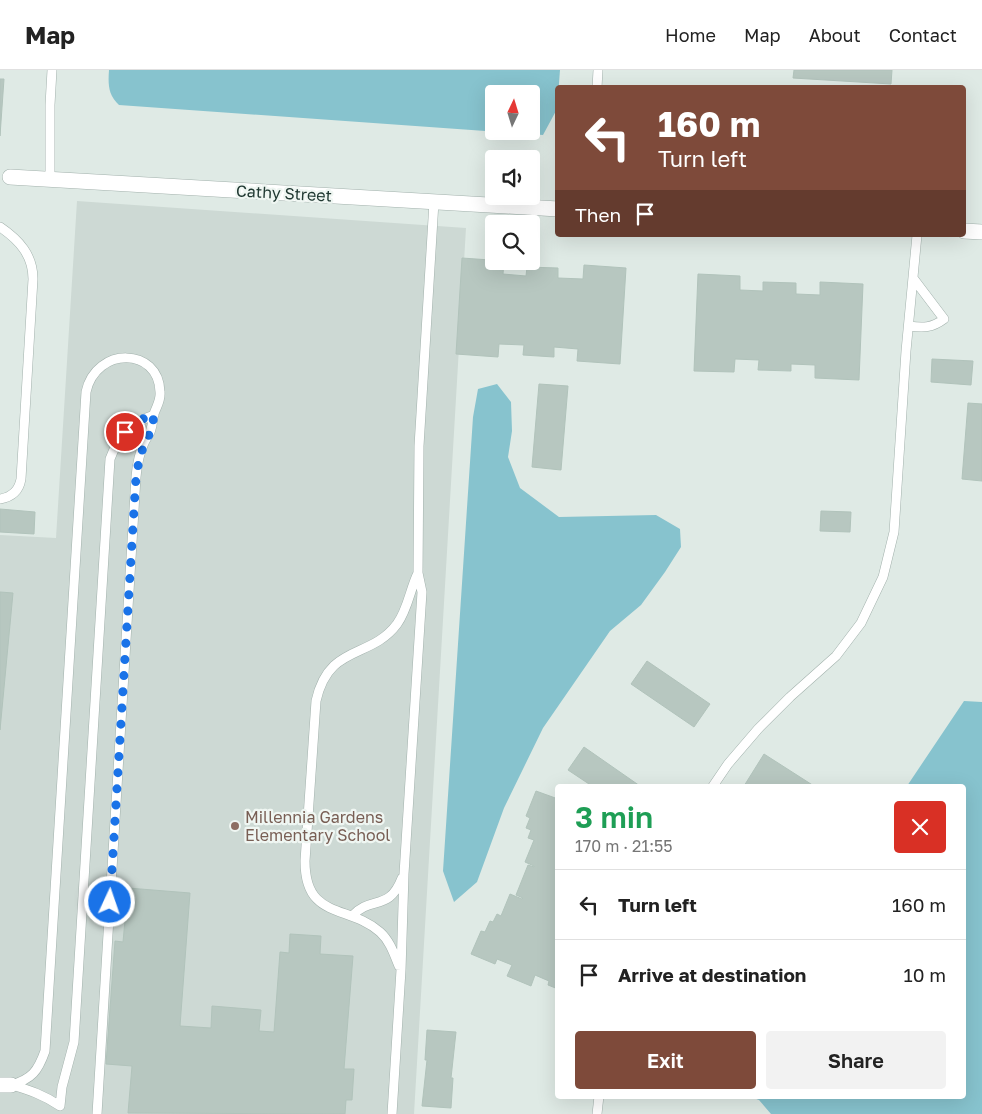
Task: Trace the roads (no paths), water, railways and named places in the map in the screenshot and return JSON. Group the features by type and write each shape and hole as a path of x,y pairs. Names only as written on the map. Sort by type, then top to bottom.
{"street":[{"name":"Cathy Street","path":"5,176 555,209"},
{"path":"966,231 982,232"}],"lane":[{"path":"50,179 52,70"},
{"path":"596,85 598,70"},
{"path":"392,1114 404,874 422,592 418,573 419,446 434,202"},
{"path":"0,228 18,241 24,248 30,260 33,279 22,479 15,493 10,497 0,499"},
{"path":"714,784 728,764 758,729 836,656 861,623 883,577 894,532 908,326 917,237"},
{"path":"908,326 924,328 935,326 944,319 913,278"},
{"path":"6,1085 24,1081 31,1076 38,1068 45,1051 86,392 91,377 102,365 118,358 127,357 144,363 156,375 159,383 160,401 154,415 152,428 140,455 136,477 97,1114"},
{"path":"6,1085 36,1092 60,1106 62,1086 74,1042 110,458 113,449 125,432 140,420 154,415"},
{"path":"400,970 388,942 381,933 362,920 332,910 316,898 307,882 305,872 316,701 325,676 336,663 379,639 397,624 403,614 418,573"},
{"path":"352,916 363,907 387,900 394,894 404,874"},
{"path":"598,1114 599,1099"}],"water":[{"path":"109,70 560,70 559,85 555,85 555,113 543,135 540,135 540,85 485,85 485,131 119,105 111,93"},
{"path":"497,384 511,402 512,431 508,457 520,488 559,517 656,515 680,529 681,547 641,605 610,631 543,728 504,808 477,882 454,902 443,871 473,417 478,389"},
{"path":"964,701 982,702 982,1114 771,1114 756,1099 966,1099 966,784 908,784"}],"place":[{"name":"Millennia Gardens Elementary School","path":"235,826"}]}
